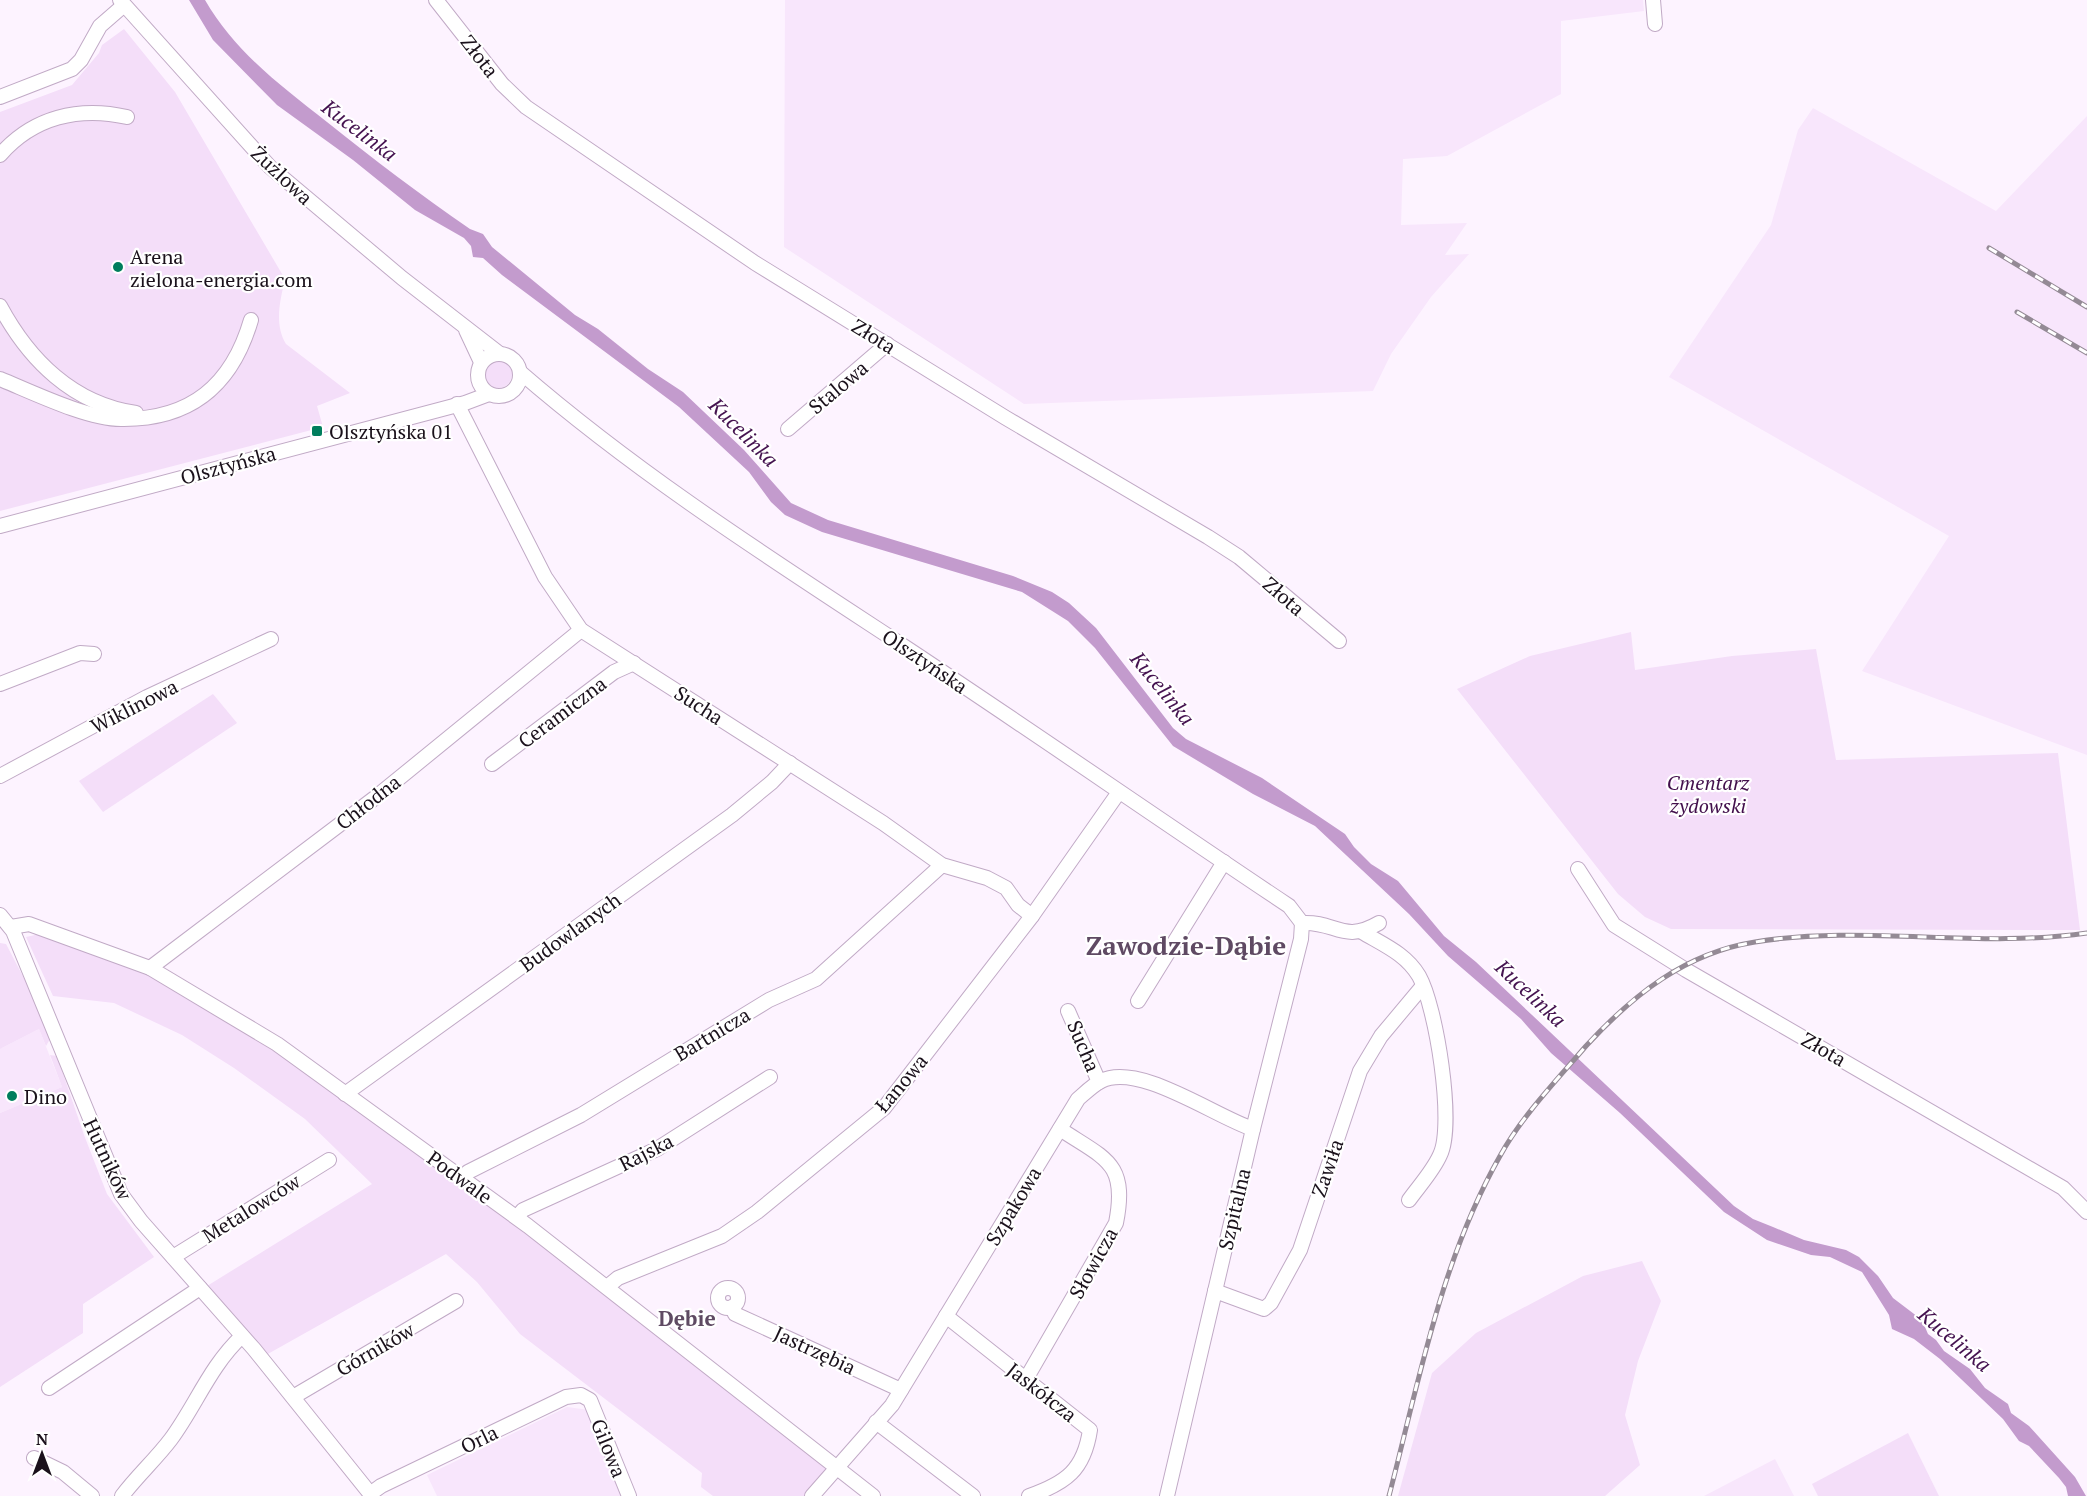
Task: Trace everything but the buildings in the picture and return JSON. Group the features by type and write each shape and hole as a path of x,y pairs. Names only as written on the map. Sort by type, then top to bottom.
{"street":[{"name":"Złota","path":"436,0 501,84 526,108 755,263 1239,557 1339,641"},
{"path":"1653,0 1654,24"},
{"path":"0,97 72,69 81,60 100,26 122,3"},
{"name":"Żużlowa","path":"122,3 270,167 465,328 500,354"},
{"path":"0,154 31,128 59,116 107,112 128,117"},
{"path":"0,306 34,356 65,387 104,405 155,415"},
{"path":"0,379 65,406 119,420 155,415 197,399 220,382 240,355 250,320"},
{"name":"Żużlowa","path":"465,328 482,362"},
{"name":"Stalowa","path":"788,429 887,344"},
{"path":"500,354 513,359 520,372 520,379 513,391 500,396 489,394 478,382 477,375 482,362 487,357 500,354"},
{"name":"Olsztyńska","path":"520,372 698,511 1021,724 1289,906 1302,923"},
{"path":"457,404 478,382"},
{"name":"Olsztyńska","path":"513,391 548,396"},
{"name":"Olsztyńska","path":"0,526 489,394"},
{"name":"Sucha","path":"457,404 545,577 581,630 790,763 942,864 987,878 1006,888 1018,905 1032,916"},
{"name":"Chłodna","path":"150,968 376,797 581,630"},
{"name":"Wiklinowa","path":"0,776 147,698 271,639"},
{"path":"0,684 80,653 94,654"},
{"name":"Ceramiczna","path":"492,764 614,672 634,663"},
{"name":"Budowlanych","path":"345,1094 732,815 772,782 790,763"},
{"name":"Łanowa","path":"607,1287 618,1278 722,1236 757,1212 884,1108 1032,916 1119,792"},
{"path":"1137,1001 1224,862"},
{"name":"Bartnicza","path":"463,1179 468,1172 581,1114 769,1000 816,979 942,864"},
{"name":"Złota","path":"1578,869 1614,925 1686,970 2062,1188 2087,1212"},
{"name":"Hutników","path":"0,915 11,927 121,1194 141,1221 293,1397 371,1495"},
{"path":"1302,923 1315,922 1342,932 1362,932 1379,923"},
{"name":"Szpitalna","path":"1167,1496 1253,1129 1301,939 1302,923"},
{"name":"Podwale","path":"11,927 29,924 150,968 277,1044 516,1217 873,1496"},
{"path":"1362,932 1404,957 1420,978 1429,999 1441,1060 1445,1137 1440,1155 1409,1200"},
{"name":"Zawiła","path":"1215,1291 1264,1309 1271,1304 1300,1250 1360,1071 1381,1036 1422,987"},
{"name":"Sucha","path":"1068,1011 1100,1082"},
{"name":"Rajska","path":"516,1217 523,1210 657,1149 770,1077"},
{"path":"1100,1082 1127,1077 1158,1086 1253,1129"},
{"name":"Szpakowa","path":"812,1496 901,1390 1078,1099 1100,1082"},
{"name":"Słowicza","path":"1026,1379 1116,1223 1120,1201 1117,1174 1110,1162 1060,1129"},
{"name":"Metalowców","path":"173,1257 329,1160"},
{"path":"49,1388 200,1288"},
{"name":"Górników","path":"293,1397 456,1301"},
{"name":"Jastrzębia","path":"732,1307 735,1314 901,1390"},
{"name":"Jaskółcza","path":"946,1316 1090,1430 1087,1448 1071,1476 1052,1488 1029,1496"},
{"path":"122,1496 170,1440 203,1392 218,1362 242,1336"},
{"name":"Orla","path":"371,1495 381,1486 566,1397 581,1395 590,1400"},
{"name":"Gilowa","path":"590,1400 629,1496"},
{"path":"876,1422 973,1496"},
{"path":"34,1458 63,1472 92,1496"}],"shaded area":[{"path":"189,0 205,0 230,36 260,67 362,150 470,229 483,234 492,247 575,315 598,329 648,369 683,392 744,450 791,503 828,520 1013,576 1052,592 1069,603 1096,628 1173,728 1186,739 1262,778 1345,834 1371,864 1398,881 1444,936 1476,962 1734,1206 1753,1219 1804,1240 1846,1250 1859,1257 1878,1276 1893,1298 1922,1320 1928,1334 1944,1351 1970,1369 1985,1388 2008,1404 2011,1413 2029,1426 2075,1477 2086,1496 2068,1496 2066,1487 2059,1478 2029,1446 2019,1441 2003,1419 1940,1359 1914,1339 1892,1329 1889,1315 1862,1272 1830,1257 1811,1255 1767,1240 1724,1212 1620,1113 1551,1053 1521,1019 1448,956 1409,914 1315,826 1253,794 1173,746 1095,648 1068,621 1022,592 822,532 785,515 771,502 749,472 679,407 502,275 483,258 473,257 471,246 464,238 415,210 353,160 277,105 213,40"},
{"path":"785,0 1643,0 1644,11 1561,21 1561,94 1447,156 1403,159 1401,225 1467,223 1445,255 1469,254 1431,297 1391,354 1373,391 1024,404 784,247"},
{"path":"1813,108 1996,211 2087,116 2087,755 1862,671 1949,536 1669,377 1771,225 1798,130"},
{"path":"39,1029 62,1087 0,1113 0,1049"},
{"path":"567,1407 589,1410 624,1496 437,1496 427,1475"},
{"path":"1775,1459 1794,1496 1704,1496"}],"green space":[{"path":"124,29 175,92 285,279 279,320 286,344 350,393 317,406 323,427 0,511 0,112 72,85 99,53 102,45"},
{"path":"498,360 508,364 512,374 508,384 498,388 488,384 484,374 488,364"},
{"name":"Cmentarz żydowski","path":"1631,632 1635,670 1732,656 1816,649 1836,760 2058,753 2080,930 1671,929 1645,917 1618,894 1457,689 1530,656"},
{"path":"213,694 237,723 103,812 79,781"},
{"path":"44,933 126,965 182,992 307,1071 480,1197 824,1461 826,1470 806,1496 713,1496 701,1487 702,1473 520,1334 477,1282 446,1254 266,1355 207,1286 372,1184 305,1119 234,1068 182,1035 114,1003 53,996 26,937"},
{"path":"0,943 6,944 27,984 50,1039 46,1046 39,1029 0,1049"},
{"path":"50,1055 57,1056 107,1194 154,1257 83,1304 83,1333 0,1387 0,1113 62,1087"},
{"path":"1642,1261 1661,1301 1638,1361 1625,1415 1640,1465 1605,1496 1398,1496 1432,1373 1476,1333 1583,1276"},
{"path":"1908,1433 1939,1496 1818,1496 1812,1484"}],"railway":[{"path":"1989,248 2087,307"},
{"path":"2017,312 2087,353"},
{"path":"1389,1496 1422,1365 1447,1279 1480,1196 1500,1156 1529,1113 1586,1046 1622,1010 1683,966 1706,956 1755,942 1837,935 2004,939 2087,933"}],"place":[{"name":"Arena zielona-energia.com","path":"118,267"},
{"name":"Olsztyńska 01","path":"317,431"},
{"name":"Dino","path":"12,1096"}],"district":[{"name":"Zawodzie-Dąbie","path":"1186,945"},
{"name":"Dębie","path":"687,1318"}],"water label":[{"name":"Kucelinka","path":"360,130"},
{"name":"Kucelinka","path":"744,432"},
{"name":"Kucelinka","path":"1163,688"},
{"name":"Kucelinka","path":"1531,993"},
{"name":"Kucelinka","path":"1955,1339"}]}
